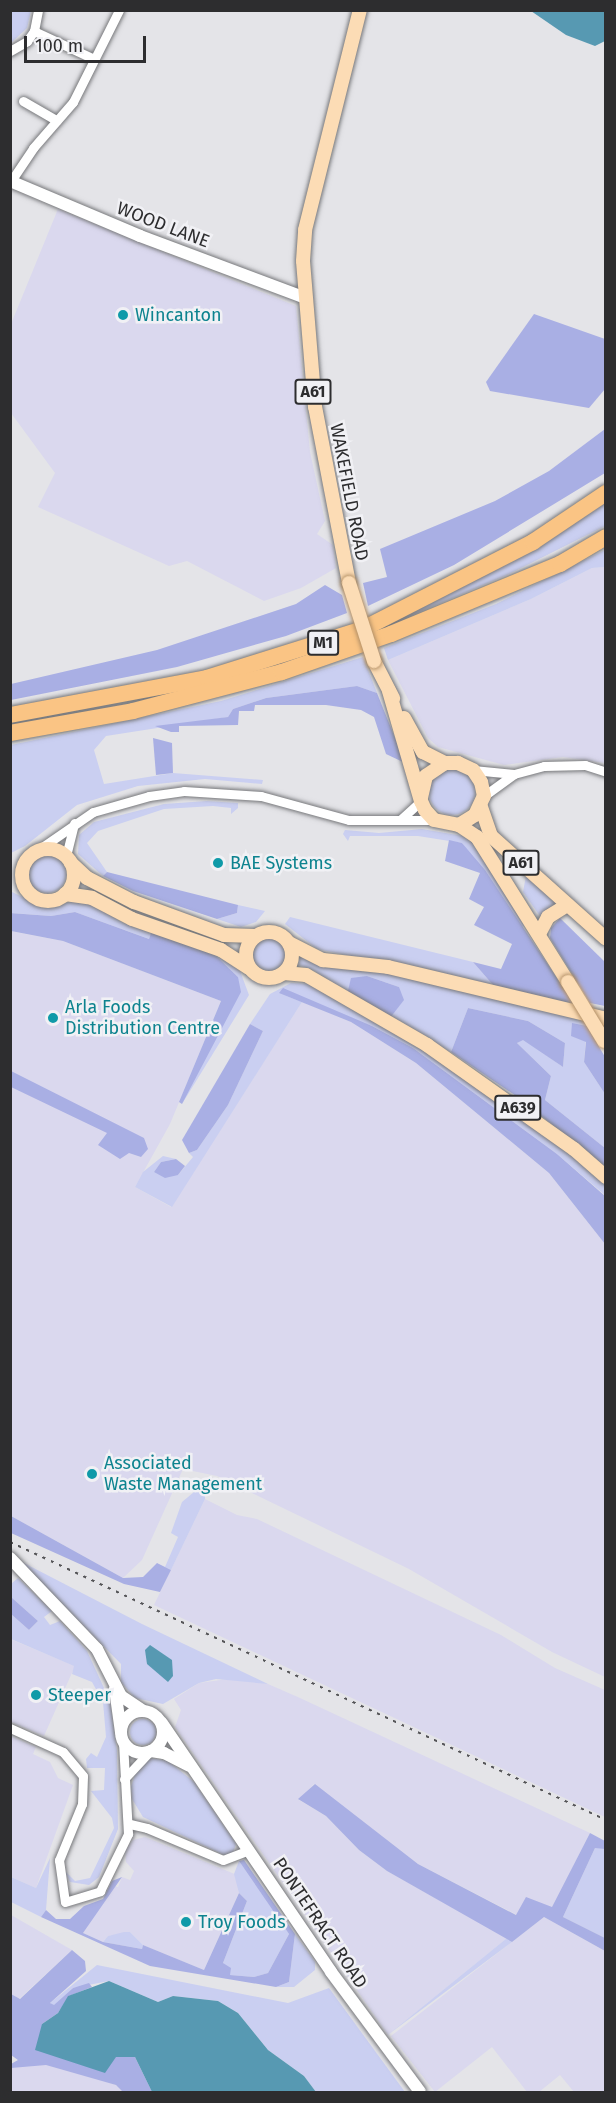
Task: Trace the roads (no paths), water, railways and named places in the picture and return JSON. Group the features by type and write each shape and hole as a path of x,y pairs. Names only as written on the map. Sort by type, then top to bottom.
{"highway":[{"name":"M1","path":"10,714 207,678 363,629 533,542 606,494"},
{"name":"M1","path":"10,733 134,711 282,672 391,634 549,568 606,537"}],"main road":[{"name":"WAKEFIELD ROAD","path":"360,10 305,230 303,297 315,407 350,583 374,661 423,752 445,764 458,763 473,770"},
{"name":"WOOD LANE","path":"11,181 140,236 303,297"},
{"name":"WAKEFIELD ROAD","path":"389,691 421,799 434,820"},
{"path":"421,799 426,776 445,764"},
{"name":"A61","path":"473,770 481,782 482,802 491,836 606,939"},
{"path":"459,825 482,802"},
{"name":"A61","path":"434,820 459,825 477,837 605,1042"},
{"path":"10,867 25,862 35,852 50,848 69,860 87,878 134,902 224,935 255,936 270,931 323,960 388,967 606,1019"},
{"path":"65,894 72,885 69,860"},
{"path":"25,862 21,875 30,893"},
{"path":"10,886 43,900 65,894 92,898 132,919 221,950 264,978 284,973 292,959 289,943"},
{"path":"539,934 548,917 567,904"},
{"path":"249,968 246,947 255,936"},
{"name":"A639","path":"284,973 306,975 427,1045 574,1149 606,1177"},
{"path":"10,1558 97,1649 114,1685 126,1701 143,1711 153,1713 162,1723 161,1742 151,1751 132,1750 122,1738 114,1685"},
{"path":"122,1738 124,1721 143,1711"},
{"name":"PONTEFRACT ROAD","path":"162,1723 331,1972 420,2092"},
{"name":"PONTEFRACT ROAD","path":"151,1751 178,1759 194,1771"}],"street":[{"path":"10,51 34,31 38,10"},
{"path":"11,181 33,148 73,102 119,10"},
{"path":"34,31 94,59"},
{"path":"23,101 57,121"},
{"path":"473,770 514,774 544,766 585,765 606,772"},
{"path":"482,802 514,774"},
{"path":"35,852 75,821 149,796 195,791 261,796 349,820 434,820"},
{"path":"401,819 421,799"},
{"path":"69,860 75,821"},
{"path":"10,1728 63,1752 76,1762 83,1776 82,1804 59,1860 65,1902 100,1891 130,1824 124,1779 122,1738"},
{"path":"124,1779 151,1751"},
{"path":"130,1824 147,1828 223,1860 249,1850"}],"railway":[{"path":"10,1542 606,1820"}],"place":[{"name":"Wincanton","path":"123,315"},
{"name":"BAE Systems","path":"218,863"},
{"name":"Arla Foods Distribution Centre","path":"53,1018"},
{"name":"Associated Waste Management","path":"92,1474"},
{"name":"Steeper","path":"36,1695"},
{"name":"Troy Foods","path":"186,1922"}]}
